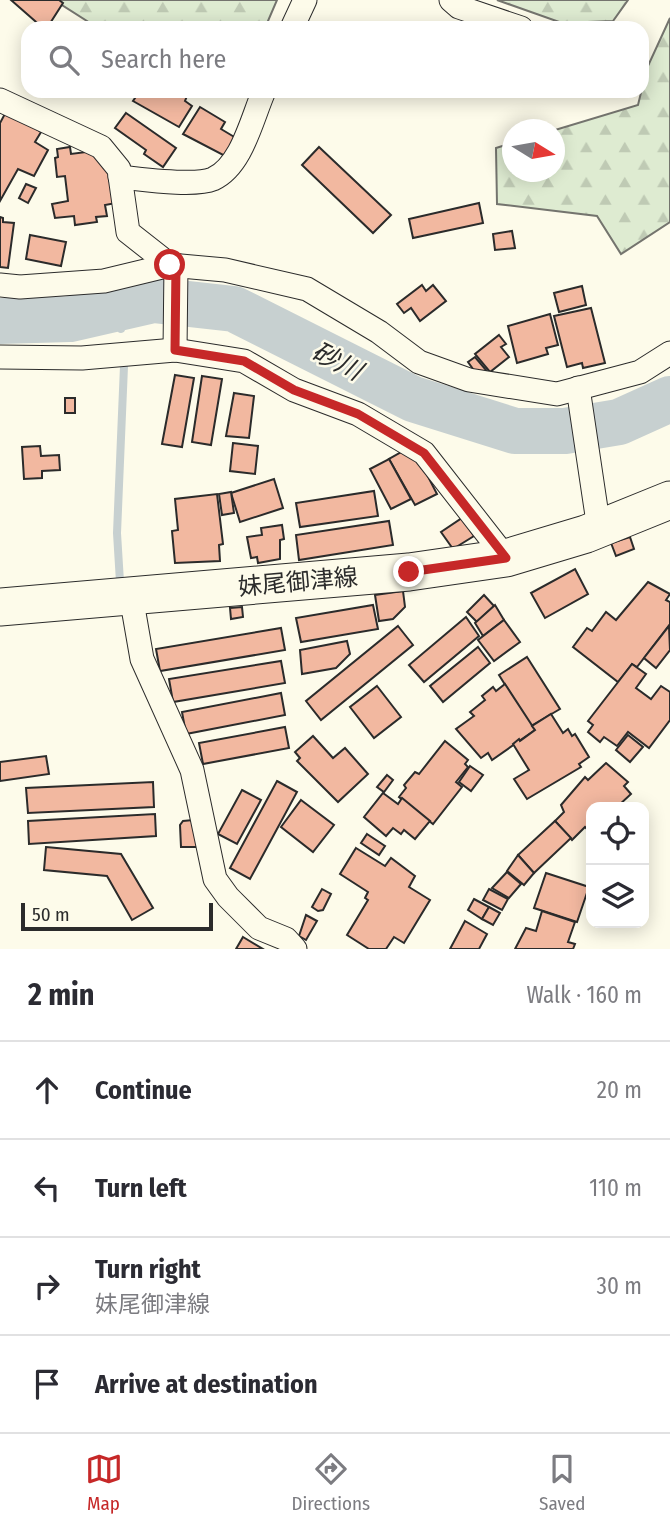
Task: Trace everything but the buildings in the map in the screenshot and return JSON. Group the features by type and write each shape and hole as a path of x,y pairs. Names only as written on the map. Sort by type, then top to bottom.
{"main road":[{"name":"妹尾御津線","path":"0,607 409,572 506,558 599,528 670,500"}],"street":[{"path":"295,21 305,0"},
{"path":"451,0 459,7 500,21"},
{"path":"120,177 174,182 212,179 234,160 261,98"},
{"path":"0,100 101,147 119,169 128,232 173,265"},
{"path":"173,265 175,350"},
{"path":"0,285 20,287 104,281 173,265 225,270 307,289 379,332 419,362 469,380 557,394 640,372 670,353"},
{"path":"0,357 82,358 175,350 244,361 294,390 358,414 424,453 506,558"},
{"path":"578,388 599,528"},
{"path":"131,596 142,659 192,771 215,879 228,897 259,928 282,939"}],"green space":[{"path":"54,0 277,0 268,21 87,21"},
{"path":"497,0 628,0 613,21 556,21"},
{"path":"670,18 670,222 621,254 597,216 497,204 496,148 502,146 502,182 565,182 565,127 638,105 640,98 649,98 649,64"}],"waterway":[{"name":"砂川","path":"0,321 70,319 153,300 234,309 413,399 515,431 565,431 619,422 670,399"},
{"path":"120,308 121,329"},
{"path":"120,582 117,533 124,366"}],"route":[{"path":"170,265 176,265 175,350 244,361 294,390 358,414 424,453 506,558 409,572"}]}
